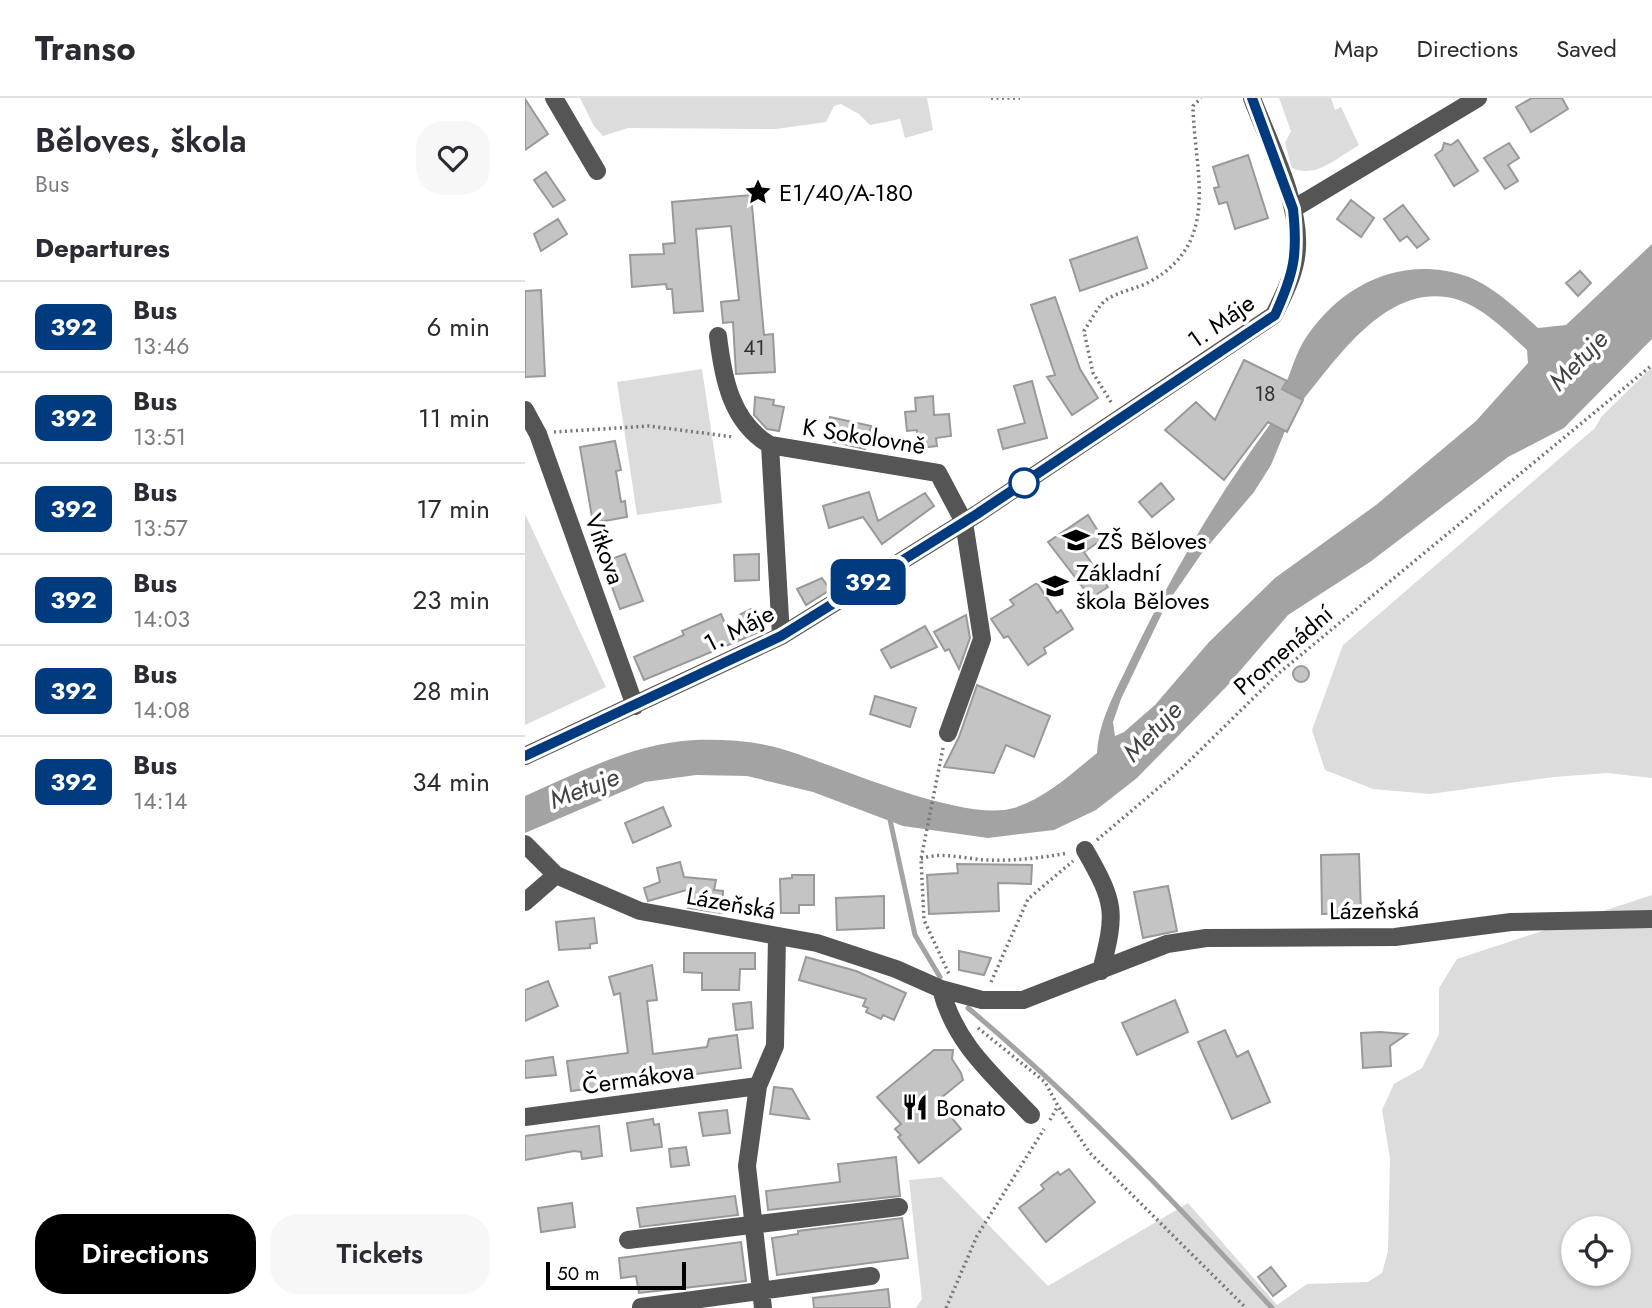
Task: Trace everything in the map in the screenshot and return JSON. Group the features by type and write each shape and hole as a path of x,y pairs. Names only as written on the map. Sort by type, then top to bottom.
{"street":[{"path":"554,98 597,171"},
{"name":"1. Máje","path":"525,756 781,636 964,522 1275,315 1289,285 1297,248 1293,209 1252,98"},
{"path":"1293,209 1478,98"},
{"name":"K Sokolovně","path":"718,336 722,370 738,415 757,437 770,445 938,473 964,522"},
{"name":"Vítkova","path":"525,411 538,434 635,706"},
{"name":"K Sokolovně","path":"770,445 781,636"},
{"path":"948,733 982,639 964,522"},
{"name":"Lázeňská","path":"525,844 556,875 640,911 817,943 897,969 949,991 982,1000 1023,1000 1167,944 1206,938 1395,937 1511,922 1652,919"},
{"path":"1085,850 1112,904 1113,920 1101,971"},
{"path":"525,902 556,875"},
{"path":"763,1308 747,1166 758,1086 775,1046 777,936"},
{"path":"949,991 948,1017 965,1046 1031,1115"},
{"name":"Čermákova","path":"525,1118 758,1086"},
{"path":"628,1240 899,1207"},
{"path":"641,1307 871,1276"}],"path":[{"path":"991,98 1020,98"},
{"path":"1121,419 1093,373 1084,331 1105,301 1153,281 1185,251 1196,233 1200,208 1193,106 1201,98"},
{"name":"Promenádní","path":"982,1000 1028,900 1182,768 1279,673 1652,365"},
{"path":"538,434 573,429 649,426 739,438"},
{"path":"938,764 921,859 924,920 949,991"},
{"path":"921,859 931,855 987,860 1037,859 1085,850"},
{"path":"970,1019 1045,1082 1090,1153 1246,1308"},
{"path":"946,1308 977,1236 1058,1106"}],"shaded area":[{"path":"580,98 927,98 933,130 905,138 900,119 870,125 859,114 841,104 834,106 826,122 776,129 628,128 603,136 594,126"},
{"path":"1279,98 1331,98 1335,110 1341,107 1359,145 1318,169 1301,171 1292,168 1285,143 1291,131"},
{"path":"1652,367 1652,778 1607,773 1554,777 1430,794 1373,789 1325,770 1312,730 1343,645 1595,428 1602,416"},
{"path":"702,369 722,503 637,515 617,382"},
{"path":"525,514 606,687 525,725"},
{"path":"1652,895 1652,1308 916,1308 922,1299 909,1180 942,1177 1048,1286 1188,1203 1277,1305 1307,1284 1368,1282 1382,1273 1388,1251 1390,1158 1382,1110 1394,1084 1422,1068 1439,1034 1439,988 1457,959"}],"water":[{"name":"Metuje","path":"1652,244 1652,339 1564,428 1508,457 1370,562 1288,615 1227,686 1137,778 1096,810 1054,830 988,838 903,826 813,792 747,776 696,775 645,782 525,833 525,796 629,753 672,742 695,740 740,741 775,747 900,791 964,808 992,810 1026,804 1058,785 1097,753 1101,729 1109,707 1160,601 1212,510 1271,423 1285,431 1271,465 1254,492 1202,553 1166,605 1121,699 1113,722 1115,736 1124,732 1155,705 1209,642 1275,578 1376,505 1476,421 1528,363 1527,350 1479,310 1446,297 1423,297 1402,303 1364,329 1303,400 1283,390 1303,342 1322,317 1339,301 1378,278 1399,271 1445,271 1469,277 1488,287 1538,328 1566,325"}],"building":[{"path":"1532,98 1562,98 1568,109 1531,132 1516,107"},
{"path":"525,99 548,134 525,150"},
{"path":"1458,140 1478,171 1454,186 1435,155 1442,150 1444,143 1451,145"},
{"path":"1509,143 1519,158 1508,165 1518,181 1505,189 1484,158"},
{"path":"1248,155 1268,218 1235,229 1227,202 1219,204 1214,188 1219,187 1213,167"},
{"path":"546,172 565,200 553,207 534,180"},
{"path":"751,195 764,335 773,334 775,372 736,374 733,322 723,323 721,302 739,300 731,226 696,229 703,311 674,313 672,289 667,289 666,284 632,287 630,255 664,254 663,244 675,243 672,202"},
{"path":"1351,200 1374,218 1361,237 1337,219"},
{"path":"1403,205 1429,239 1417,248 1407,236 1400,241 1384,219"},
{"path":"558,219 567,234 541,251 534,234"},
{"path":"1137,237 1147,268 1080,291 1070,260"},
{"path":"1580,271 1591,283 1578,296 1566,283"},
{"path":"541,290 545,376 525,377 525,291"},
{"path":"1055,297 1080,369 1098,398 1072,415 1047,377 1055,375 1031,305"},
{"path":"1244,360 1287,381 1282,389 1303,400 1287,432 1268,422 1224,480 1165,430 1196,402 1215,420"},
{"path":"1032,381 1047,438 1003,449 998,430 1025,423 1014,386"},
{"path":"933,396 934,415 949,414 951,436 936,438 937,446 919,448 917,430 907,431 905,412 916,411 915,398"},
{"path":"755,397 774,400 773,405 784,407 779,431 767,429 754,415"},
{"path":"830,417 871,426 865,449 826,440"},
{"path":"615,441 621,470 616,471 621,502 625,501 627,517 593,523 580,447"},
{"path":"1161,483 1174,499 1152,517 1139,502"},
{"path":"869,492 878,521 925,493 934,506 882,544 863,517 829,528 823,506"},
{"path":"1088,515 1103,539 1084,552 1108,587 1091,598 1048,542"},
{"path":"625,554 643,601 620,609 603,562"},
{"path":"759,554 759,580 735,581 734,555"},
{"path":"822,578 830,590 806,605 797,589"},
{"path":"1037,583 1057,613 1061,610 1073,629 1044,648 1046,653 1028,665 1008,636 1004,638 991,619 1014,605 1010,600"},
{"path":"751,609 761,631 738,641 737,616"},
{"path":"721,614 733,643 644,680 634,657 684,635 682,631"},
{"path":"966,615 970,638 959,669 949,649 945,651 934,632"},
{"path":"925,626 937,647 891,668 881,650"},
{"path":"1298,666 1304,666 1309,674 1307,680 1298,682 1293,677 1293,671"},
{"path":"977,685 1050,716 1034,757 1006,745 994,773 944,767 959,737"},
{"path":"875,696 916,708 910,727 870,714"},
{"path":"663,807 671,826 633,843 625,823"},
{"path":"1359,854 1361,913 1322,914 1321,855"},
{"path":"680,862 684,877 716,880 714,890 723,891 722,913 688,908 690,889 648,901 644,888 660,882 657,868"},
{"path":"957,864 1032,865 1031,884 998,883 999,911 929,914 927,875 958,873"},
{"path":"792,875 814,875 814,905 799,905 799,913 781,913 780,879 792,878"},
{"path":"1168,886 1177,931 1143,938 1134,892"},
{"path":"884,896 884,928 837,930 836,898"},
{"path":"594,918 597,943 590,944 590,948 559,950 556,922"},
{"path":"959,951 991,958 984,975 959,970"},
{"path":"684,953 755,953 755,969 740,969 739,990 702,990 702,973 684,972"},
{"path":"806,957 856,971 906,993 894,1020 883,1015 881,1019 866,1012 868,1008 863,1006 866,999 799,980"},
{"path":"652,965 657,1000 647,1001 653,1054 707,1047 709,1039 737,1035 741,1068 571,1091 567,1061 628,1053 620,993 614,995 609,977"},
{"path":"548,981 558,1006 525,1021 525,990"},
{"path":"1175,1000 1188,1032 1137,1055 1122,1023"},
{"path":"751,1002 753,1028 736,1030 733,1004"},
{"path":"1225,1030 1237,1057 1248,1051 1270,1102 1232,1119 1198,1042"},
{"path":"1361,1033 1407,1034 1390,1046 1391,1066 1363,1068"},
{"name":"Bonato","path":"934,1050 953,1050 952,1059 961,1073 963,1080 941,1098 947,1105 944,1108 961,1129 919,1163 898,1137 901,1135 895,1129 901,1124 877,1097"},
{"path":"553,1057 556,1075 525,1078 525,1061"},
{"path":"774,1087 792,1089 809,1119 770,1114"},
{"path":"727,1110 730,1133 703,1136 699,1113"},
{"path":"653,1119 654,1125 659,1124 662,1147 631,1151 627,1123"},
{"path":"599,1126 602,1156 582,1159 581,1152 574,1151 525,1160 525,1136"},
{"path":"686,1147 689,1165 671,1167 669,1149"},
{"path":"896,1157 900,1196 768,1210 766,1191 840,1182 838,1164"},
{"path":"1069,1169 1095,1202 1046,1242 1019,1208 1044,1189 1041,1185 1052,1176 1058,1172 1060,1175"},
{"path":"735,1196 738,1215 640,1227 637,1208"},
{"path":"572,1203 575,1227 541,1232 538,1208"},
{"path":"902,1218 908,1258 777,1275 772,1238 798,1234 798,1231"},
{"path":"741,1242 746,1281 639,1293 636,1276 621,1278 619,1258"},
{"path":"1271,1267 1286,1286 1273,1296 1258,1277"},
{"path":"888,1289 890,1308 814,1308 813,1298"}],"waterway":[{"path":"889,815 915,935 940,977"},
{"path":"968,1008 1049,1079 1125,1153 1272,1308"}],"bus line":[{"name":"392","path":"525,756 781,636 977,514 1275,315 1289,285 1297,248 1293,209 1252,98"}],"place":[{"name":"E1/40/A-180","path":"758,192"},
{"name":"ZŠ Běloves","path":"1076,540"},
{"name":"Základní škola Běloves","path":"1055,586"},
{"name":"Bonato","path":"915,1107"}]}
